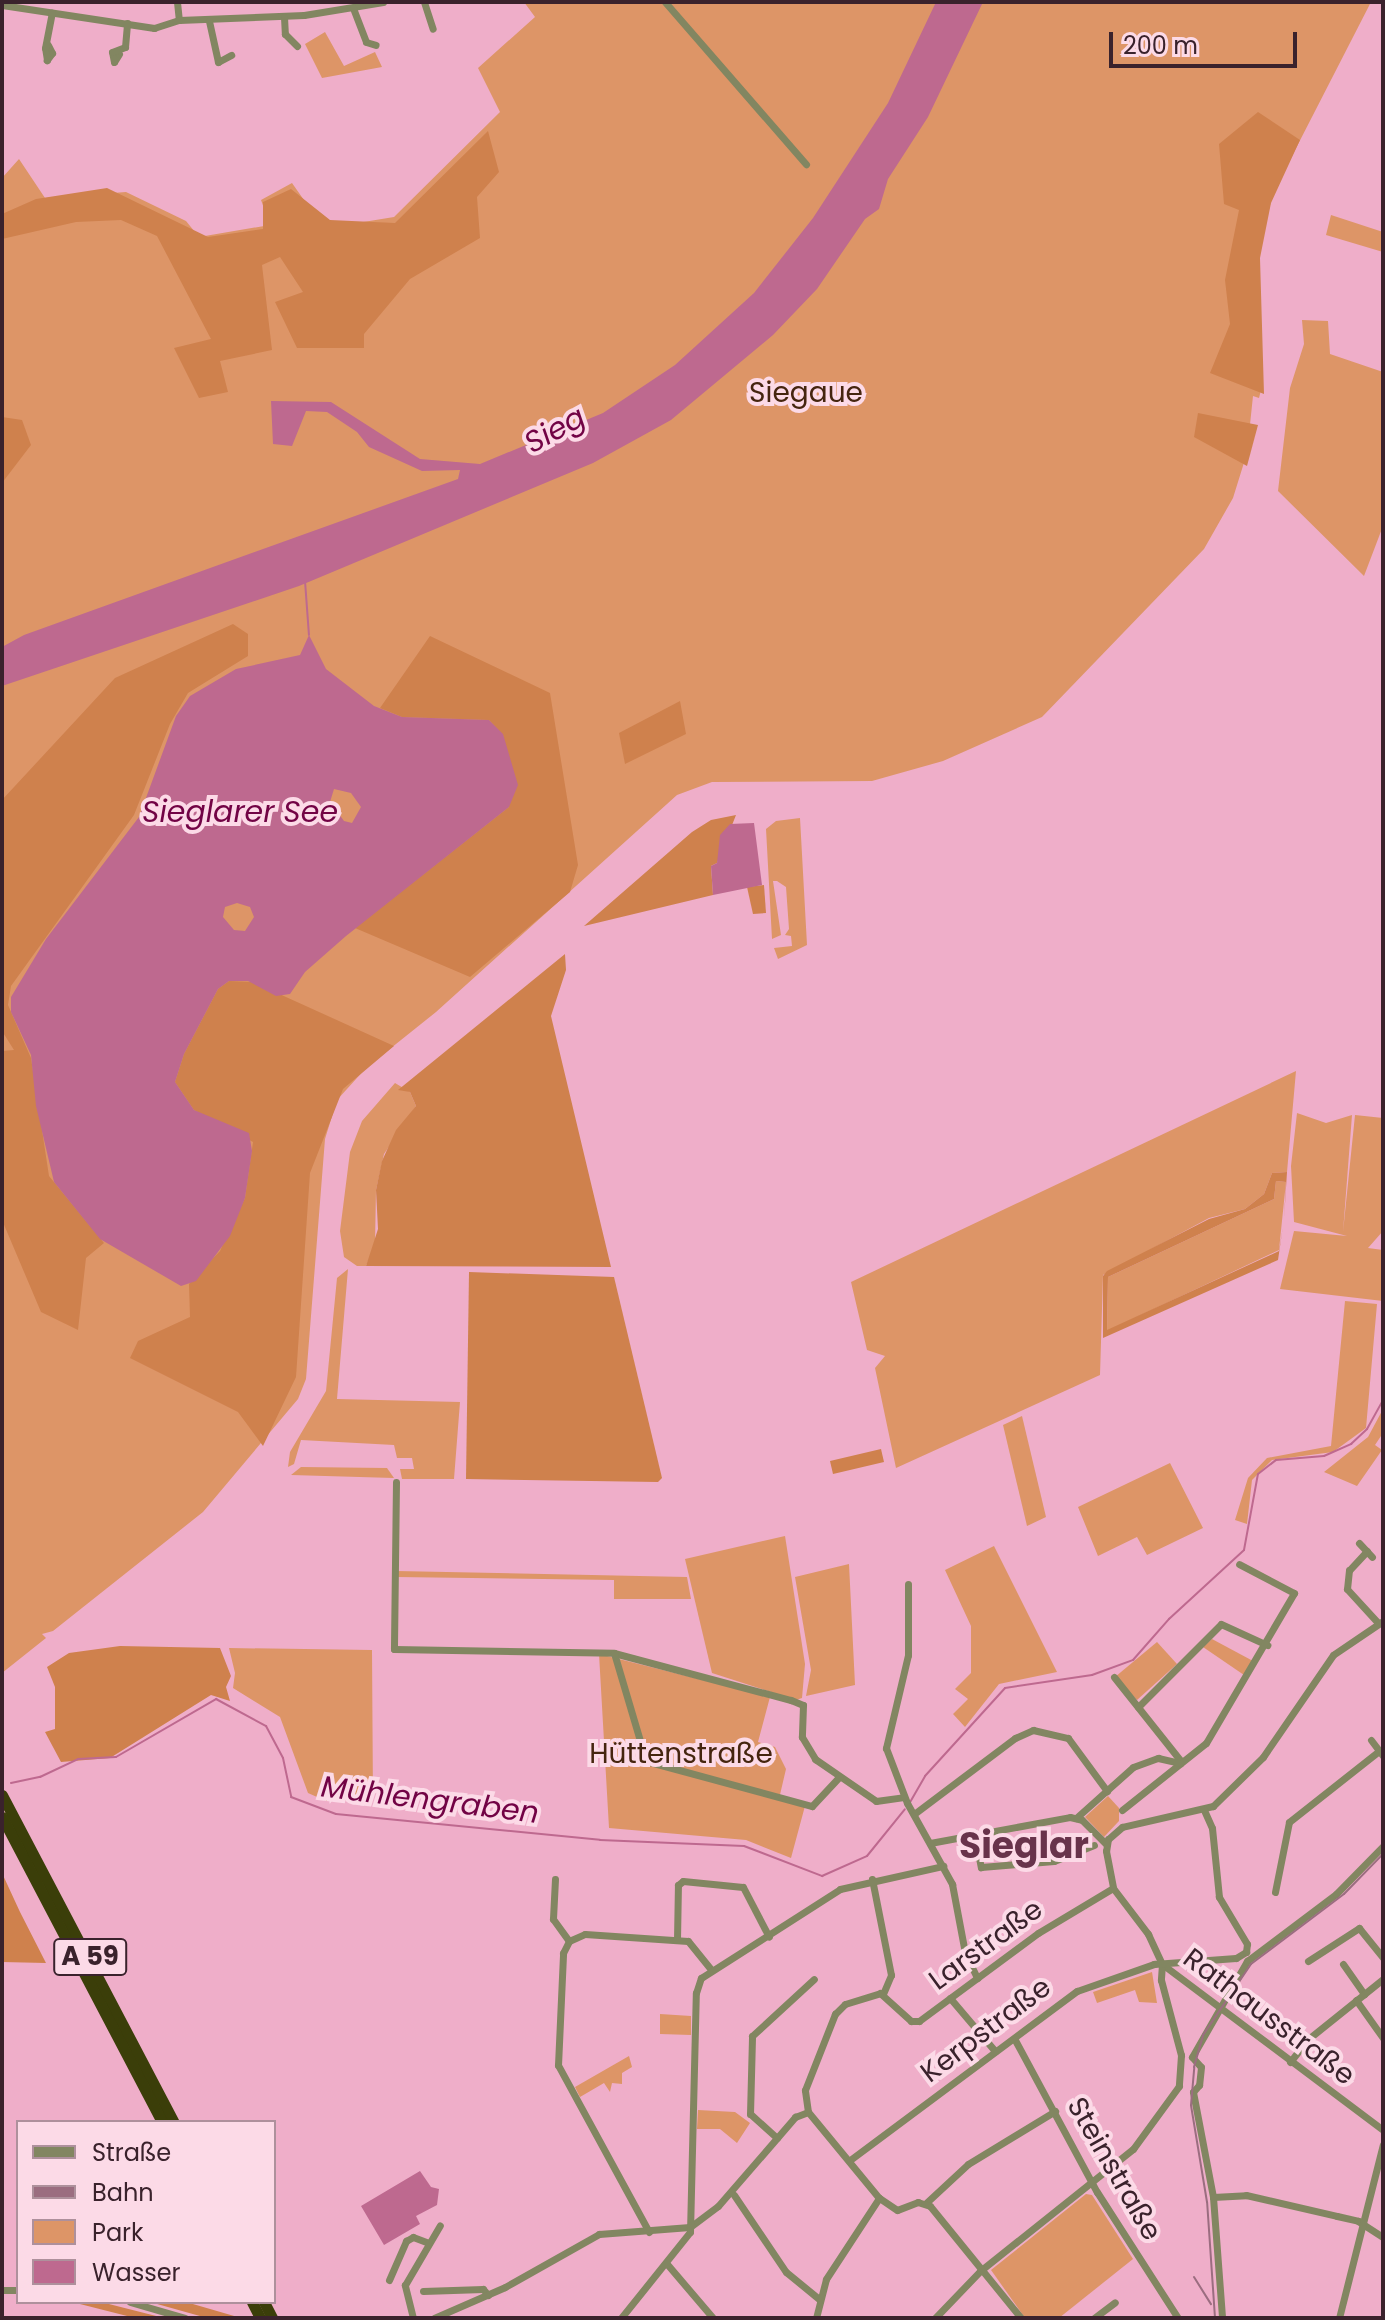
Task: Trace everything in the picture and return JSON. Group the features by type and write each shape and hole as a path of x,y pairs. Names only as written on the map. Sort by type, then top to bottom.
{"highway":[{"name":"A 59","path":"2,1795 173,2120"},
{"name":"A 59","path":"2,1817 161,2120"}],"street":[{"path":"177,2 179,20"},
{"path":"2,5 49,9 162,28 179,20 284,17 383,2"},
{"path":"424,2 433,29"},
{"path":"665,2 806,164"},
{"path":"353,8 366,42 376,45"},
{"path":"48,45 49,9"},
{"path":"284,17 285,34 297,46"},
{"path":"209,21 218,62 231,55"},
{"path":"119,54 127,23"},
{"path":"396,1482 394,1649 614,1653 803,1705 807,1750 839,1777 876,1801 909,1806 1015,1738 1033,1730 1068,1738 1107,1791"},
{"path":"1106,1844 1116,1830 1130,1824 1177,1811 1204,1810 1263,1757 1333,1655 1381,1622 1347,1589 1349,1570 1369,1554 1359,1543"},
{"path":"1122,1810 1209,1739 1267,1645 1294,1593 1239,1564"},
{"path":"908,1584 908,1655 885,1744 909,1806 943,1866 960,1911 967,1959 977,1978"},
{"path":"1138,1707 1221,1624 1267,1645"},
{"path":"614,1653 646,1761 812,1806 839,1777"},
{"path":"1114,1677 1180,1761"},
{"path":"1275,1892 1289,1822 1381,1753 1371,1740"},
{"path":"930,1843 974,1832 1076,1818 1145,1761 1180,1761"},
{"name":"Kerpstraße","path":"850,2160 1077,1991 1162,1964 1236,1958 1248,1947 1219,1897 1213,1836 1204,1810"},
{"path":"1076,1818 1106,1844 1113,1888"},
{"path":"974,1832 981,1867 1054,1861 1094,1845"},
{"path":"1181,2061 1192,2057 1216,2006 1251,1957 1336,1894 1383,1846"},
{"path":"690,2227 696,1993 710,1968 791,1925 840,1889 872,1879 943,1866"},
{"path":"555,1879 553,1919 569,1941"},
{"path":"872,1879 891,1975 883,1994 863,1994 835,2014 805,2090 808,2112 879,2198 897,2210 926,2203 968,2164 1055,2111"},
{"path":"677,1940 678,1885 683,1881 743,1887 769,1937"},
{"name":"Rathausstraße","path":"1113,1888 1148,1934 1162,1964 1383,2130"},
{"name":"Larstraße","path":"883,1994 916,2022 1068,1913 1113,1888"},
{"path":"1308,1961 1359,1928 1383,1958"},
{"path":"649,2232 558,2065 563,1953 569,1941 591,1934 677,1940 696,1944 710,1968"},
{"path":"935,2318 980,2271 1142,2141 1179,2086 1181,2061 1161,1980 1162,1964"},
{"path":"1343,1964 1364,1994"},
{"path":"777,2138 750,2114 752,2036 814,1979"},
{"path":"1290,2062 1307,2040 1383,1979"},
{"path":"950,1998 995,2051"},
{"path":"1356,2000 1383,2038"},
{"name":"Steinstraße","path":"1015,2040 1093,2183 1178,2318"},
{"path":"1192,2057 1201,2067 1193,2092 1213,2197 1222,2318"},
{"path":"1179,2086 1193,2092"},
{"path":"621,2318 667,2264 690,2227 718,2206 795,2117 808,2112"},
{"path":"1339,2318 1383,2144"},
{"path":"734,2195 790,2276 819,2299"},
{"path":"1213,2197 1246,2195 1362,2224 1383,2237"},
{"path":"816,2318 819,2299 879,2198"},
{"path":"926,2203 1021,2318"},
{"path":"413,2318 405,2285 440,2225"},
{"path":"434,2318 488,2295 587,2238 613,2231 649,2232 690,2227"},
{"path":"389,2280 406,2241 413,2237 429,2243"},
{"path":"667,2264 713,2318"},
{"path":"423,2291 483,2289 488,2295"},
{"path":"1094,2318 1115,2302"},
{"path":"136,2304 185,2318"}],"green space":[{"name":"Siegaue","path":"524,2 1371,2 1273,193 1252,280 1263,382 1259,398 1253,396 1247,453 1233,498 1204,549 1042,717 943,761 872,781 712,782 677,795 436,1012 366,1068 337,1100 325,1139 306,1379 298,1399 203,1512 53,1631 42,1634 46,1638 2,1673 2,178 19,159 45,198 126,192 186,221 199,237 270,225 261,200 292,183 318,220 351,224 394,217 500,112 478,68 535,17"},
{"path":"325,32 344,66 375,52 382,67 322,78 305,44"},
{"path":"1331,215 1383,232 1383,252 1326,235"},
{"path":"1302,320 1328,321 1330,354 1383,372 1383,526 1364,576 1278,491 1290,388 1304,344"},
{"path":"800,818 807,945 778,959 774,948 792,946 791,936 785,935 789,929 786,887 777,881 773,881 781,935 772,939 766,829 776,821"},
{"path":"1296,1071 1287,1172 1272,1173 1264,1194 1245,1209 1209,1218 1103,1275 1100,1375 896,1468 875,1368 885,1356 867,1350 851,1282"},
{"path":"395,1083 410,1092 416,1106 384,1154 376,1190 375,1244 366,1266 357,1266 344,1257 340,1231 350,1152 362,1121"},
{"path":"1297,1113 1326,1123 1352,1115 1343,1232 1355,1115 1383,1118 1383,1231 1368,1248 1383,1250 1383,1301 1280,1289 1294,1231 1347,1236 1294,1222 1291,1166"},
{"path":"1276,1181 1286,1182 1279,1250 1107,1331 1108,1277 1274,1199"},
{"path":"348,1269 337,1399 460,1402 454,1479 402,1479 400,1469 414,1469 412,1458 397,1458 394,1445 301,1440 294,1464 288,1467 290,1452 326,1391 337,1278"},
{"path":"1345,1301 1377,1304 1366,1428 1333,1452 1272,1460 1252,1480 1247,1524 1235,1520 1248,1478 1267,1458 1331,1446"},
{"path":"1383,1409 1383,1433 1375,1445 1382,1450 1357,1486 1324,1472 1368,1437"},
{"path":"1022,1416 1046,1517 1027,1526 1003,1425"},
{"path":"1170,1463 1203,1528 1147,1555 1137,1537 1098,1556 1078,1507"},
{"path":"301,1467 387,1468 394,1478 291,1475"},
{"path":"785,1536 805,1664 802,1698 796,1700 712,1673 685,1559"},
{"path":"994,1546 1057,1672 999,1684 965,1727 953,1714 968,1699 955,1689 971,1673 971,1626 945,1570"},
{"path":"849,1564 855,1685 806,1696 811,1670 795,1577"},
{"path":"396,1571 687,1577 691,1599 614,1599 614,1580 396,1577"},
{"path":"1212,1639 1253,1661 1244,1675 1203,1647"},
{"path":"1157,1642 1177,1664 1137,1700 1115,1677"},
{"path":"229,1648 372,1650 373,1800 326,1801 308,1793 280,1717 233,1688 235,1673"},
{"name":"Hüttenstraße","path":"599,1654 770,1697 758,1742 775,1747 786,1769 779,1799 805,1806 791,1858 746,1840 609,1828"},
{"path":"1108,1796 1119,1808 1119,1821 1104,1837 1085,1817"},
{"path":"1152,1972 1157,2003 1139,2002 1135,1990 1097,2003 1093,1992"},
{"path":"660,2014 691,2016 691,2035 660,2034"},
{"path":"629,2056 632,2067 622,2073 622,2084 612,2083 610,2092 604,2083 580,2097 575,2087"},
{"path":"698,2110 735,2112 750,2123 737,2143 720,2129 697,2129"},
{"path":"1086,2194 1092,2195 1133,2259 1059,2318 1025,2318 991,2270"}],"shaded area":[{"path":"1258,112 1300,140 1271,203 1260,258 1264,394 1210,373 1230,324 1225,280 1239,210 1224,204 1219,144"},
{"path":"488,131 499,172 477,197 480,238 410,279 364,334 364,348 297,348 275,302 303,292 280,257 262,265 272,350 220,361 228,392 199,398 174,348 211,339 157,236 121,220 76,222 2,239 2,214 36,199 107,188 208,237 263,229 263,202 291,189 330,220 395,223"},
{"path":"1198,413 1258,425 1247,466 1194,437"},
{"path":"2,417 22,420 31,445 2,483"},
{"path":"233,624 248,634 248,656 188,693 170,724 134,815 11,986 8,1005 31,1058 49,1176 104,1243 86,1258 78,1330 41,1312 2,1220 2,1051 14,1050 2,1031 2,800 115,678"},
{"path":"430,636 550,693 578,865 570,892 470,977 355,928 509,807 503,735 489,720 402,717 380,708"},
{"path":"680,701 686,734 625,764 619,733"},
{"path":"736,815 717,863 711,866 713,895 584,926 692,832 711,820"},
{"path":"764,885 766,913 753,914 747,887"},
{"path":"565,954 566,970 551,1016 611,1267 366,1266 378,1229 376,1190 382,1161 396,1130 416,1106 410,1092 398,1090"},
{"path":"229,981 253,982 394,1046 343,1089 310,1173 296,1377 263,1446 238,1412 130,1358 138,1341 190,1317 189,1284 220,1251 245,1198 253,1142 194,1110 175,1082 184,1054 218,989"},
{"path":"1287,1172 1284,1220 1286,1182 1276,1181 1274,1199 1108,1277 1107,1330 1279,1251 1283,1226 1278,1260 1103,1338 1103,1276 1107,1271 1209,1219 1245,1209 1264,1194 1272,1173"},
{"path":"469,1272 614,1277 662,1478 658,1482 466,1479"},
{"path":"881,1449 884,1462 833,1474 830,1461"},
{"path":"120,1646 220,1648 231,1676 226,1687 230,1701 211,1695 110,1758 61,1762 45,1732 55,1729 55,1687 47,1667 69,1653"},
{"path":"2,1873 20,1912 46,1963 2,1962"},
{"path":"80,2304 109,2304 164,2318 135,2318"},
{"path":"157,2304 193,2304 241,2318 207,2318"}],"water":[{"path":"936,2 983,2 928,117 888,179 879,209 865,219 817,289 773,335 671,420 593,463 299,586 2,686 2,647 24,635 458,479 460,470 422,471 369,447 357,432 327,412 306,411 292,446 273,444 271,401 331,402 420,459 480,464 603,413 675,365 754,293 813,218 888,103"},
{"name":"Sieglarer See","path":"309,635 326,669 374,706 402,717 489,720 503,734 518,785 509,807 346,936 305,972 290,994 276,996 248,981 229,981 218,989 184,1054 175,1082 194,1110 249,1133 252,1151 245,1198 230,1236 196,1281 181,1286 100,1239 54,1182 36,1106 31,1055 11,1012 11,997 46,939 139,817 176,716 190,696 236,669 300,655","holes":["334,789 351,793 361,807 352,823 344,821 330,802","237,903 250,907 254,917 245,931 234,930 223,917 225,907"]},
{"path":"754,823 762,885 713,895 711,866 717,863 720,835 730,824"},
{"path":"420,2171 431,2187 439,2189 437,2205 416,2216 420,2224 384,2245 361,2206"}],"waterway":[{"path":"305,581 309,635"},
{"name":"Mühlengraben","path":"909,1804 925,1776 1005,1688 1092,1675 1133,1660 1169,1619 1244,1550 1258,1474 1276,1460 1324,1456 1351,1444 1367,1429 1383,1400"},
{"name":"Mühlengraben","path":"11,1783 40,1777 78,1759 116,1757 216,1699 266,1726 283,1758 291,1797 336,1814 600,1840 744,1846 822,1876 867,1856 905,1809"}],"railway":[{"path":"1215,2318 1207,2202 1191,2105 1194,2067 1203,2035 1251,1964 1344,1894 1383,1854"},
{"path":"1194,2277 1211,2304"}],"district":[{"name":"Sieglar","path":"1024,1846"}],"water label":[{"name":"Sieg","path":"555,430"}]}
